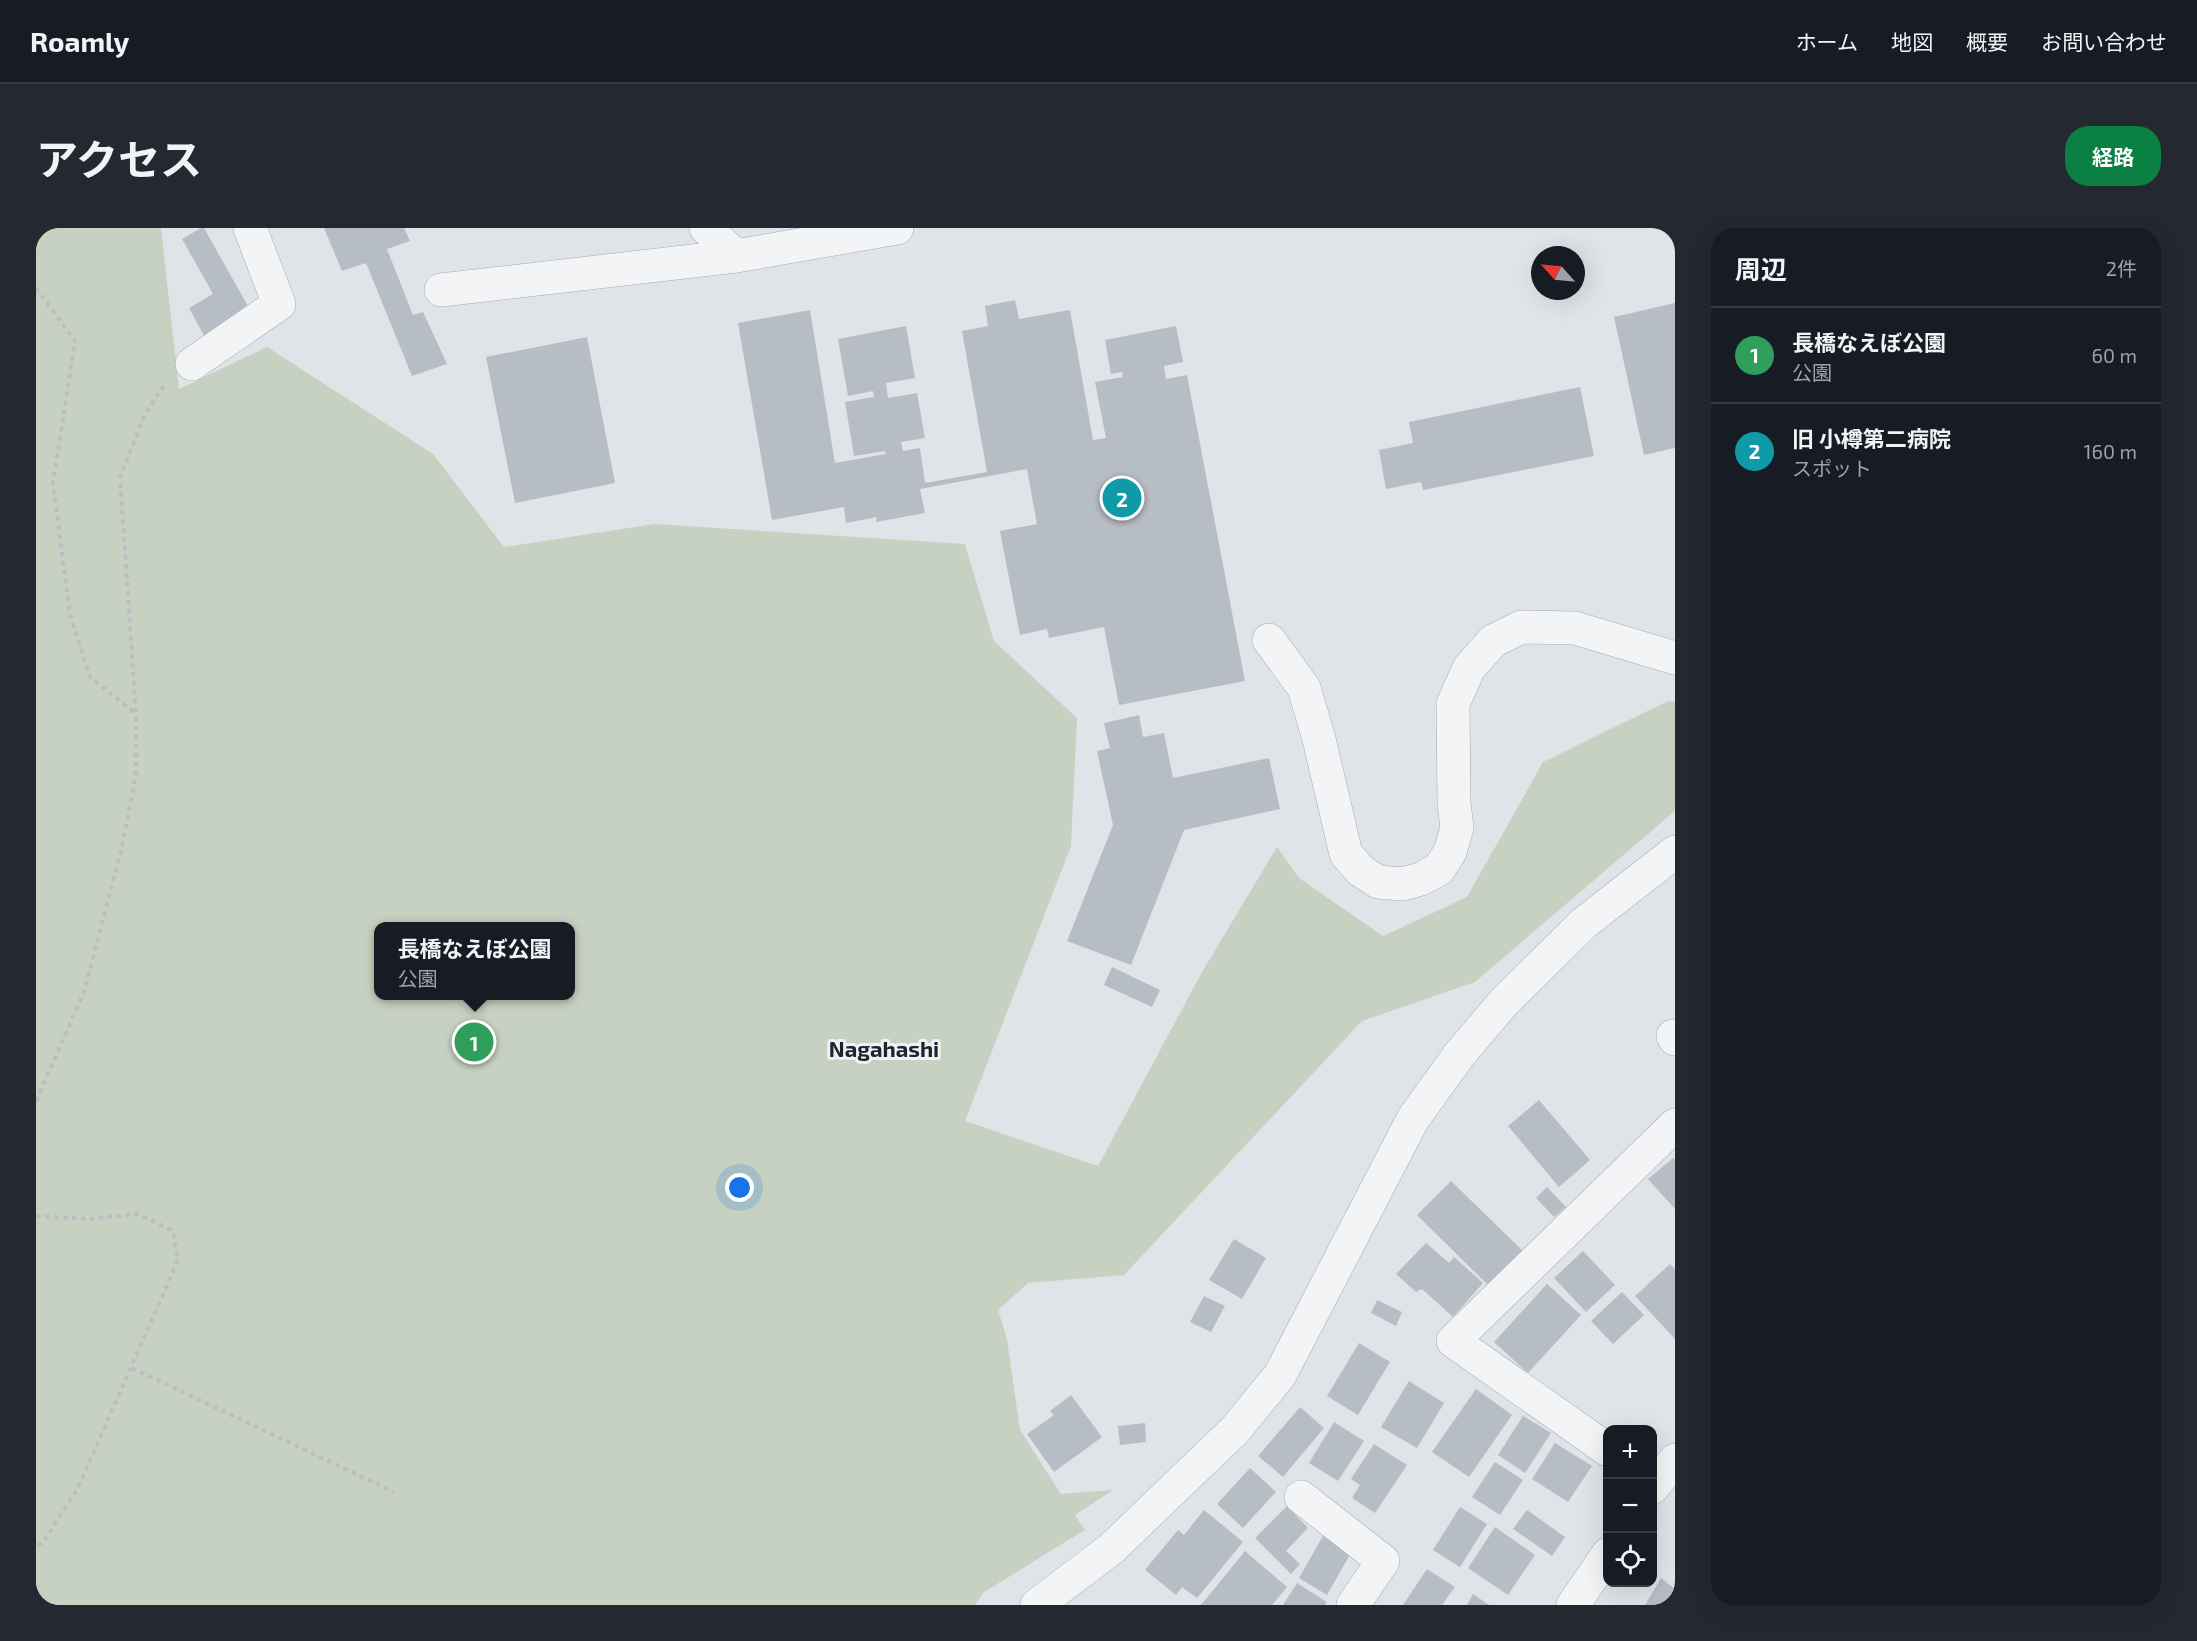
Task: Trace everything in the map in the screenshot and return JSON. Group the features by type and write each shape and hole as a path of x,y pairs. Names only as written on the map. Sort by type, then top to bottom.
{"street":[{"path":"192,364 279,304 250,228"},
{"path":"706,228 736,256"},
{"path":"441,290 736,256 897,228"},
{"path":"1269,640 1304,688 1319,739 1346,854 1361,871 1378,882 1402,884 1421,879 1439,869 1450,852 1457,828 1454,803 1453,704 1469,668 1492,641 1521,627 1575,628 1675,658"},
{"path":"1045,1603 1111,1549 1235,1430 1280,1374 1413,1119 1459,1055 1504,1002 1584,923 1675,852"},
{"path":"1603,1446 1453,1341 1675,1125"},
{"path":"1301,1497 1383,1561 1353,1605"},
{"path":"1573,1605 1603,1561"}],"path":[{"path":"36,288 75,341 53,483 70,615 90,677 136,714"},
{"path":"36,1101 84,992 116,869 136,774 136,714 120,477 144,416 161,389 192,364"},
{"path":"36,1216 90,1219 138,1214 172,1231 178,1260 78,1488 44,1541 36,1547"},
{"path":"131,1368 394,1491"}],"green space":[{"path":"36,228 161,228 179,389 267,347 433,454 504,547 654,524 965,544 994,641 1077,718 1071,846 965,1121 1098,1166 1202,972 1277,847 1299,878 1383,936 1467,897 1543,762 1668,701 1675,702 1675,811 1475,982 1362,1021 1124,1275 1028,1283 998,1310 1007,1339 1020,1430 1061,1494 1113,1490 1075,1515 1085,1530 984,1592 975,1605 36,1605"}],"building":[{"path":"204,228 253,315 207,341 189,308 213,294 182,239"},
{"path":"324,228 404,228 410,241 387,249 413,315 423,312 447,364 412,376 366,263 342,271"},
{"path":"1015,300 1019,319 1070,310 1093,440 1106,438 1095,382 1123,377 1122,372 1111,374 1105,340 1176,326 1183,362 1164,366 1166,379 1187,375 1245,681 1119,705 1104,627 1049,638 1047,629 1020,635 1000,531 1037,524 1027,469 920,489 925,513 876,522 877,517 846,523 844,507 772,520 738,323 810,310 835,463 886,454 885,451 854,456 845,402 874,397 873,391 848,396 838,339 906,326 915,378 886,383 888,398 917,393 925,438 901,442 903,451 920,448 925,483 987,472 962,331 988,326 985,306"},
{"path":"1675,303 1675,448 1644,455 1614,317"},
{"path":"587,337 615,483 515,503 486,357"},
{"path":"1580,387 1594,456 1423,490 1421,482 1386,489 1379,450 1413,443 1409,422"},
{"path":"1139,715 1143,737 1164,733 1173,778 1269,758 1280,809 1184,830 1131,965 1067,941 1113,825 1097,751 1110,748 1104,723"},
{"path":"1112,967 1160,990 1152,1007 1104,985"},
{"path":"1539,1100 1590,1160 1559,1187 1508,1126"},
{"path":"1673,1158 1675,1160 1675,1209 1648,1179"},
{"path":"1451,1181 1528,1256 1494,1291 1417,1215"},
{"path":"1547,1187 1566,1207 1554,1217 1536,1198"},
{"path":"1234,1239 1266,1258 1242,1299 1209,1280"},
{"path":"1426,1243 1449,1263 1454,1257 1483,1283 1453,1317 1422,1289 1416,1292 1396,1274"},
{"path":"1583,1251 1615,1285 1586,1312 1554,1278"},
{"path":"1670,1264 1675,1269 1675,1339 1635,1296"},
{"path":"1547,1284 1581,1315 1528,1373 1494,1342"},
{"path":"1622,1292 1644,1315 1613,1344 1591,1321"},
{"path":"1204,1296 1225,1306 1211,1332 1190,1322"},
{"path":"1377,1300 1402,1312 1396,1326 1371,1313"},
{"path":"1359,1343 1390,1362 1358,1415 1327,1396"},
{"path":"1409,1381 1444,1403 1417,1448 1381,1427"},
{"path":"1476,1389 1512,1415 1469,1477 1432,1452"},
{"path":"1071,1395 1102,1437 1054,1472 1027,1434 1054,1415 1050,1411"},
{"path":"1300,1407 1324,1428 1283,1477 1258,1456"},
{"path":"1523,1416 1551,1433 1525,1473 1498,1455"},
{"path":"1334,1422 1364,1441 1338,1481 1309,1463"},
{"path":"1145,1423 1146,1442 1120,1445 1118,1426"},
{"path":"1555,1443 1592,1466 1568,1502 1532,1479"},
{"path":"1374,1444 1407,1465 1375,1513 1352,1498 1360,1485 1351,1479"},
{"path":"1495,1462 1523,1480 1500,1515 1472,1497"},
{"path":"1250,1468 1276,1492 1243,1528 1217,1504"},
{"path":"1287,1506 1308,1528 1286,1551 1300,1564 1291,1574 1255,1538"},
{"path":"1460,1507 1487,1524 1460,1567 1433,1550"},
{"path":"1204,1510 1243,1542 1197,1598 1182,1587 1176,1595 1145,1570 1178,1530 1184,1535"},
{"path":"1527,1510 1565,1537 1552,1556 1513,1529"},
{"path":"1495,1527 1535,1555 1508,1595 1468,1568"},
{"path":"1323,1536 1351,1553 1327,1595 1299,1578"},
{"path":"1245,1551 1287,1587 1272,1605 1201,1605"},
{"path":"1427,1569 1455,1587 1442,1605 1403,1605"},
{"path":"1661,1578 1675,1589 1675,1605 1645,1605"},
{"path":"1297,1583 1327,1602 1325,1605 1283,1605"},
{"path":"1473,1594 1489,1605 1467,1605"}],"place":[{"name":"旧 小樽第二病院","path":"1122,498"},
{"name":"長橋なえぼ公園","path":"474,1042"}],"district":[{"name":"Nagahashi","path":"884,1048"}]}
